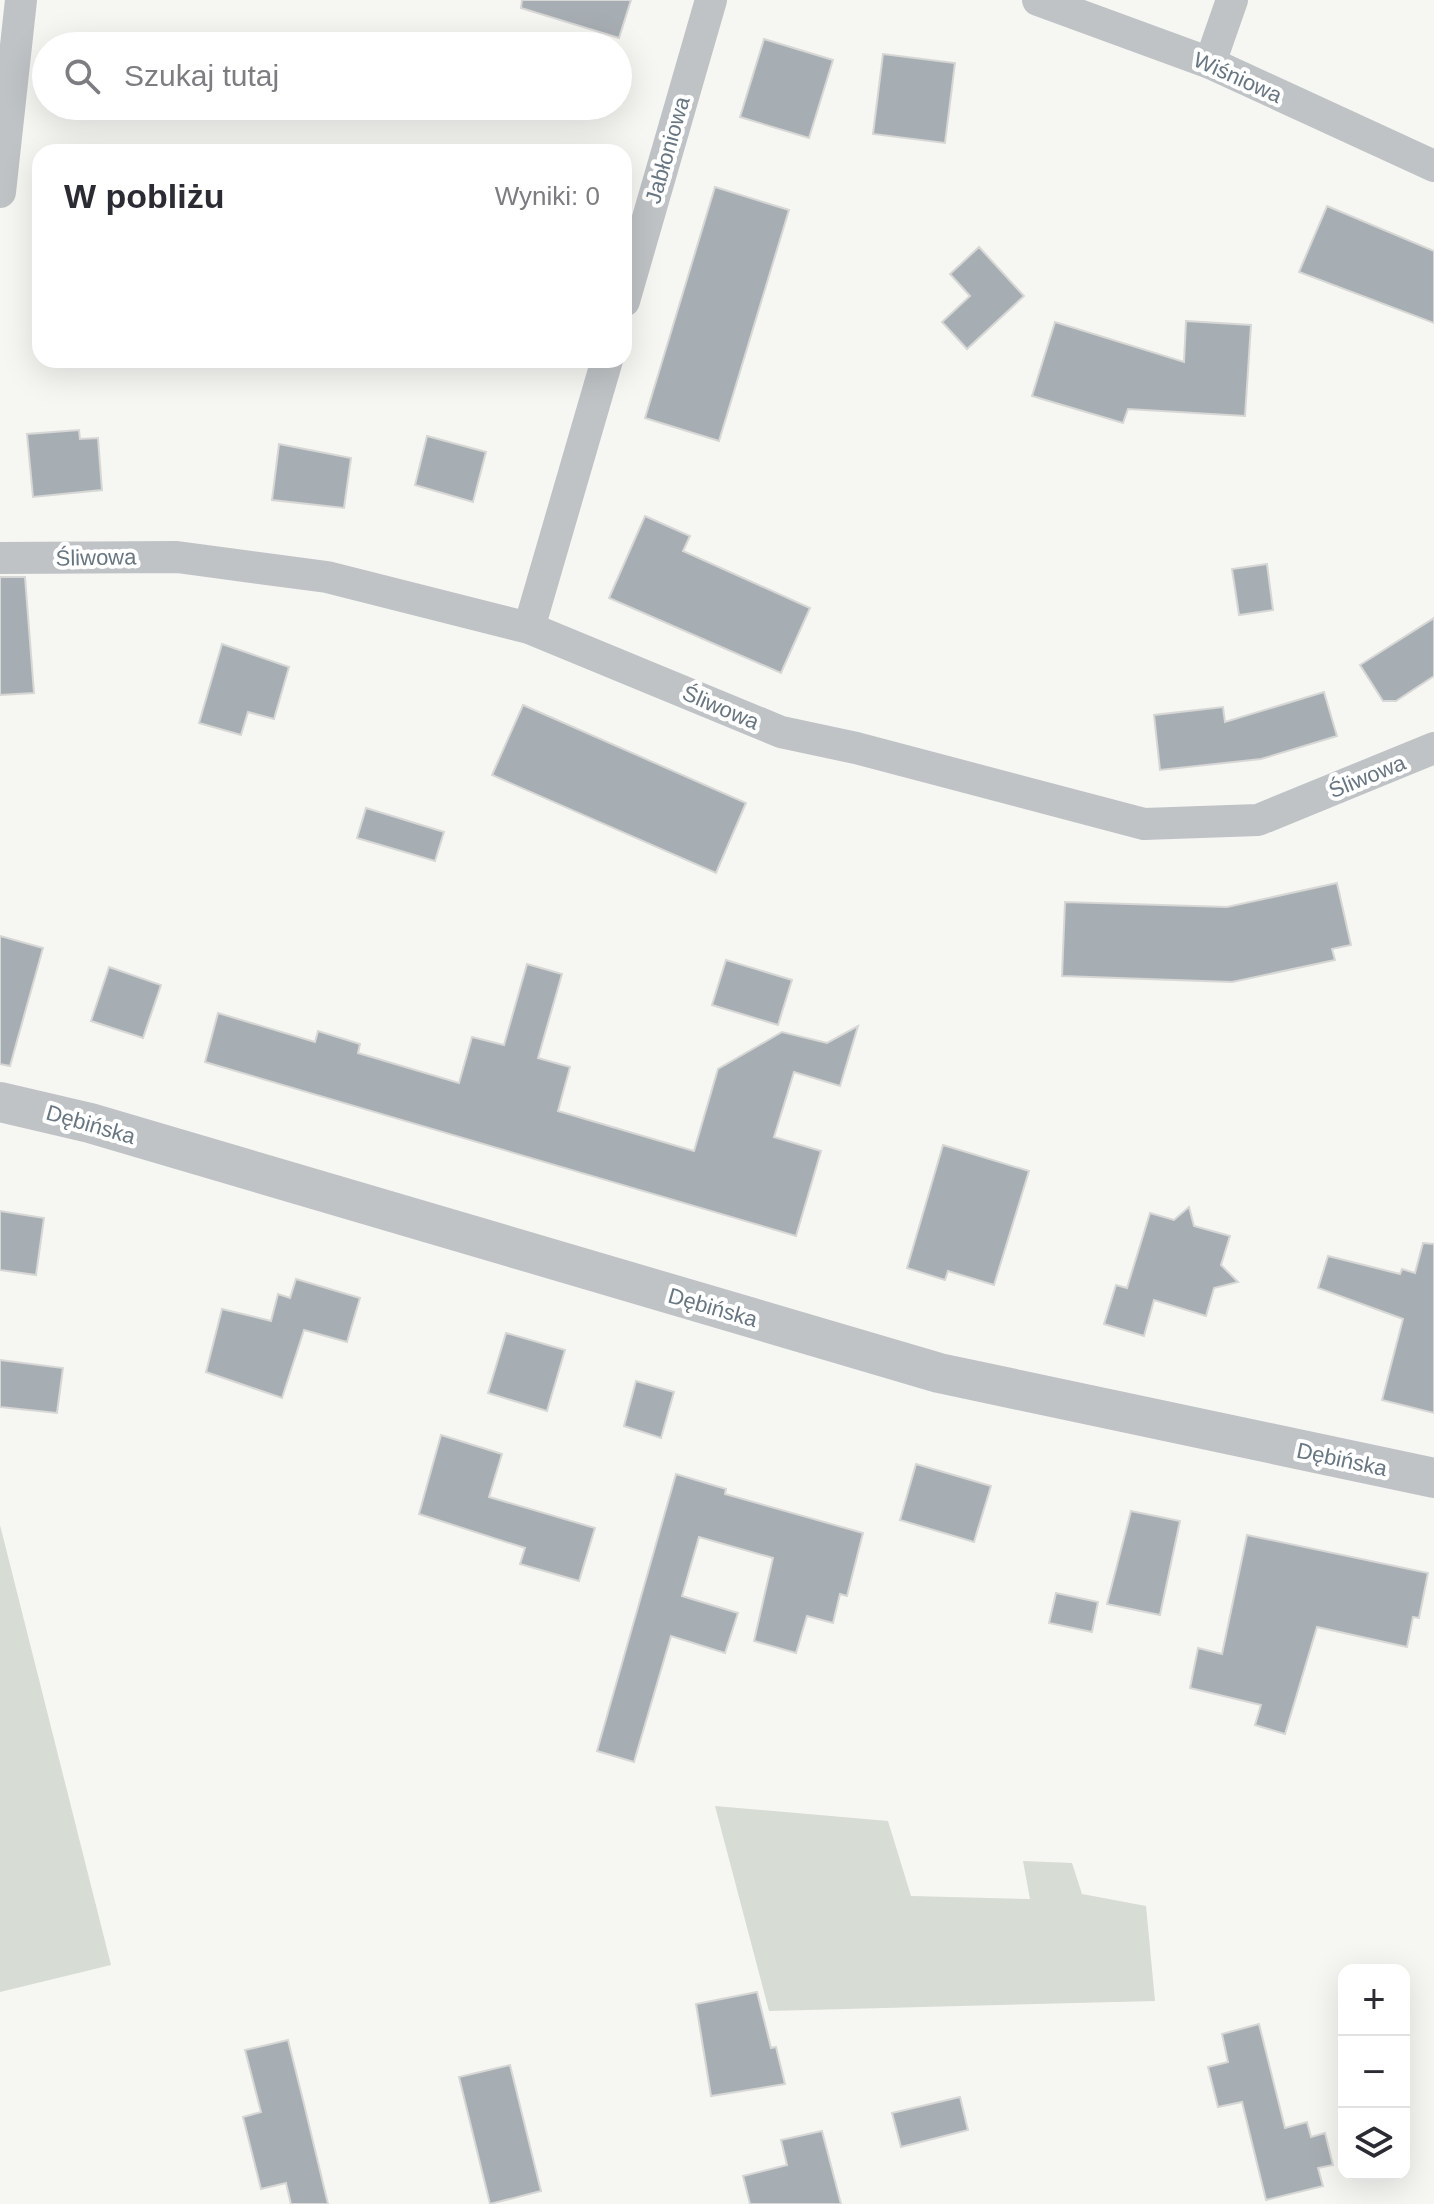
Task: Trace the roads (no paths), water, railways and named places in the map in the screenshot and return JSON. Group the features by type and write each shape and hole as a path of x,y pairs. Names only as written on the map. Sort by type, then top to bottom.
{"street":[{"path":"0,192 21,0"},
{"name":"Jabłoniowa","path":"632,273 711,0"},
{"name":"Wiśniowa","path":"1038,0 1210,63 1434,166"},
{"path":"1210,63 1232,0"},
{"path":"529,628 605,368"},
{"name":"Śliwowa","path":"0,558 177,557 327,577 529,628 781,732 856,748 1144,824 1258,820 1434,748"},
{"name":"Dębińska","path":"0,1102 90,1123 939,1373 1434,1478"}]}
